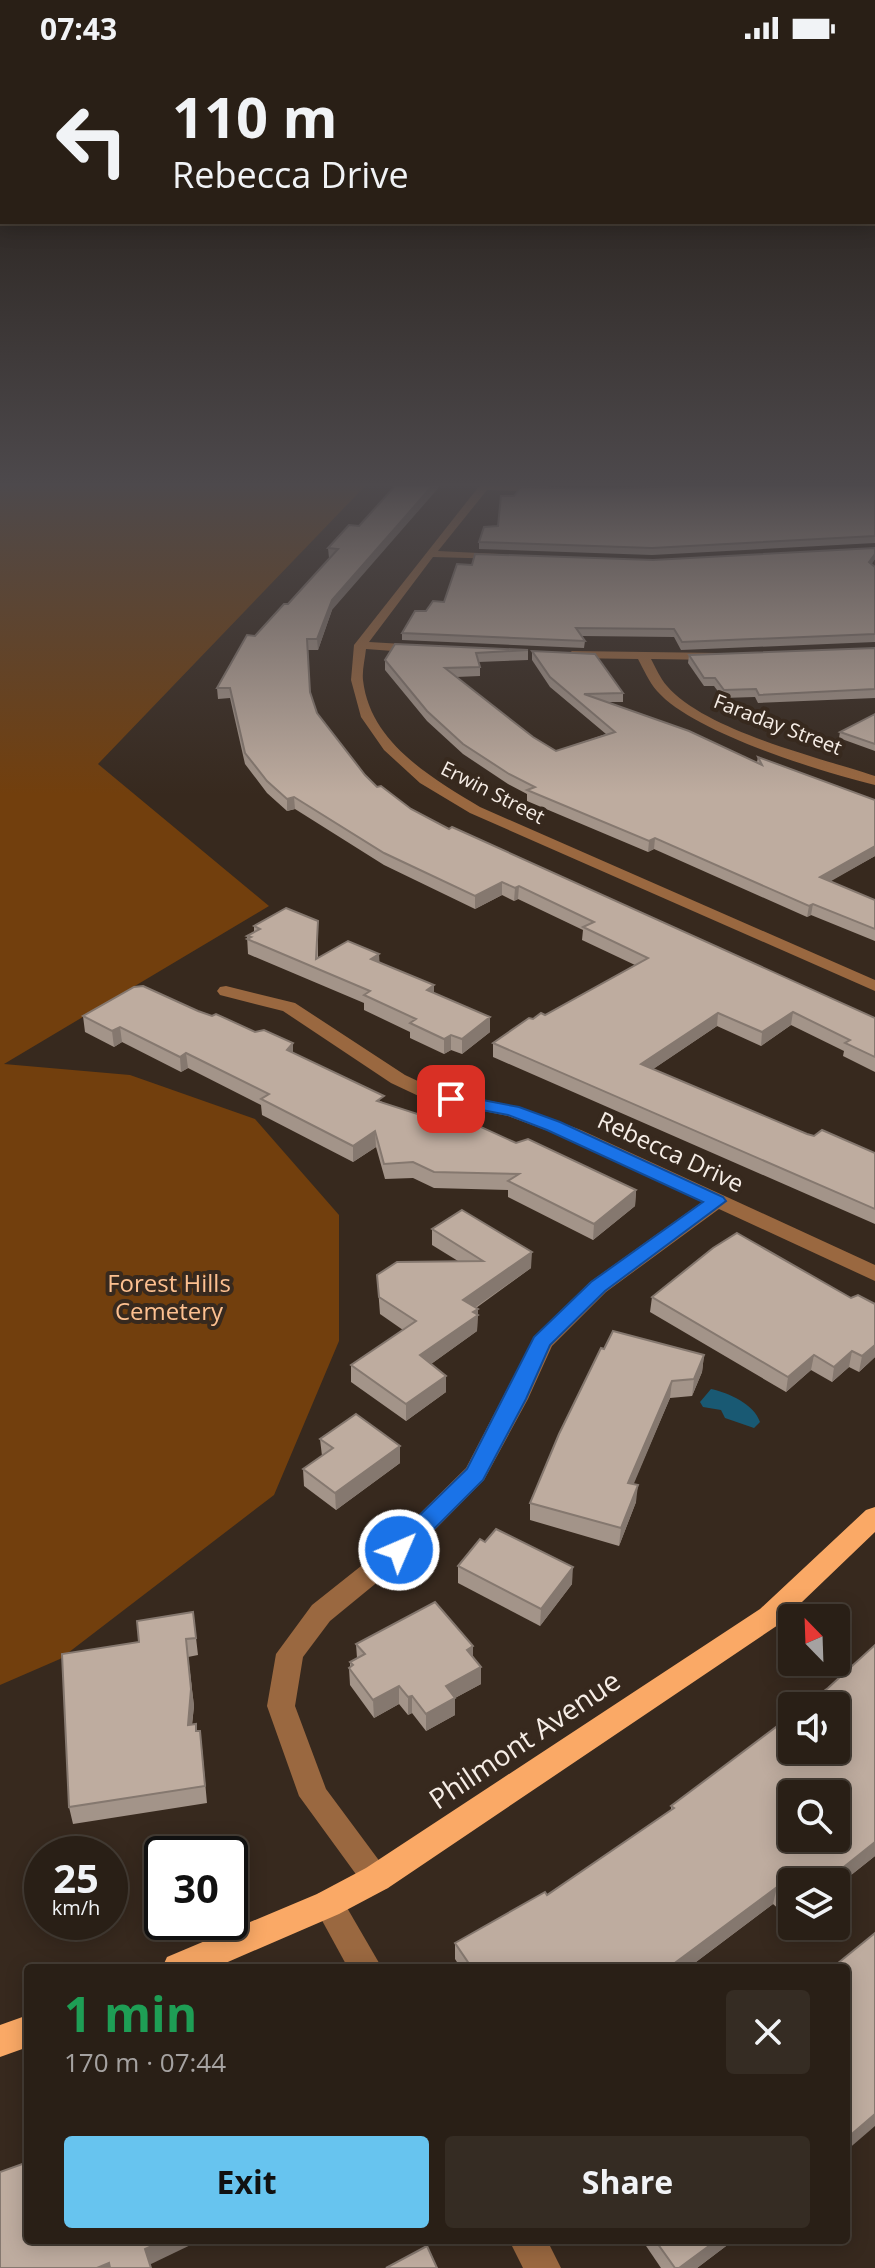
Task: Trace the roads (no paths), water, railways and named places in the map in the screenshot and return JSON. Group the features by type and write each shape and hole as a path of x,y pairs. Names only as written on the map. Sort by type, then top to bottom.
{"main road":[{"name":"Philmont Avenue","path":"187,1964 328,1904 377,1878 769,1617 875,1517"},
{"path":"0,2041 24,2032"}],"street":[{"path":"360,645 404,588"},
{"path":"360,645 434,650"},
{"name":"Erwin Street","path":"360,645 357,680 368,717 389,747 425,780 475,810 875,986"},
{"path":"554,655 644,658 733,656"},
{"name":"Faraday Street","path":"644,658 662,689 683,707 720,726 875,781"},
{"name":"Rebecca Drive","path":"226,991 289,1007 398,1079 432,1095 513,1111 574,1134 875,1274"},
{"path":"377,1878 314,1796 281,1706 290,1654 321,1613 399,1550 475,1474 516,1399 542,1342 598,1287 717,1201"},
{"path":"328,1904 364,1964"},
{"path":"529,2244 543,2268"}],"water":[{"path":"711,1389 740,1400 760,1422 754,1428 725,1418 721,1410 703,1407 700,1402"}],"park label":[{"name":"Forest Hills Cemetery","path":"169,1296"}]}
